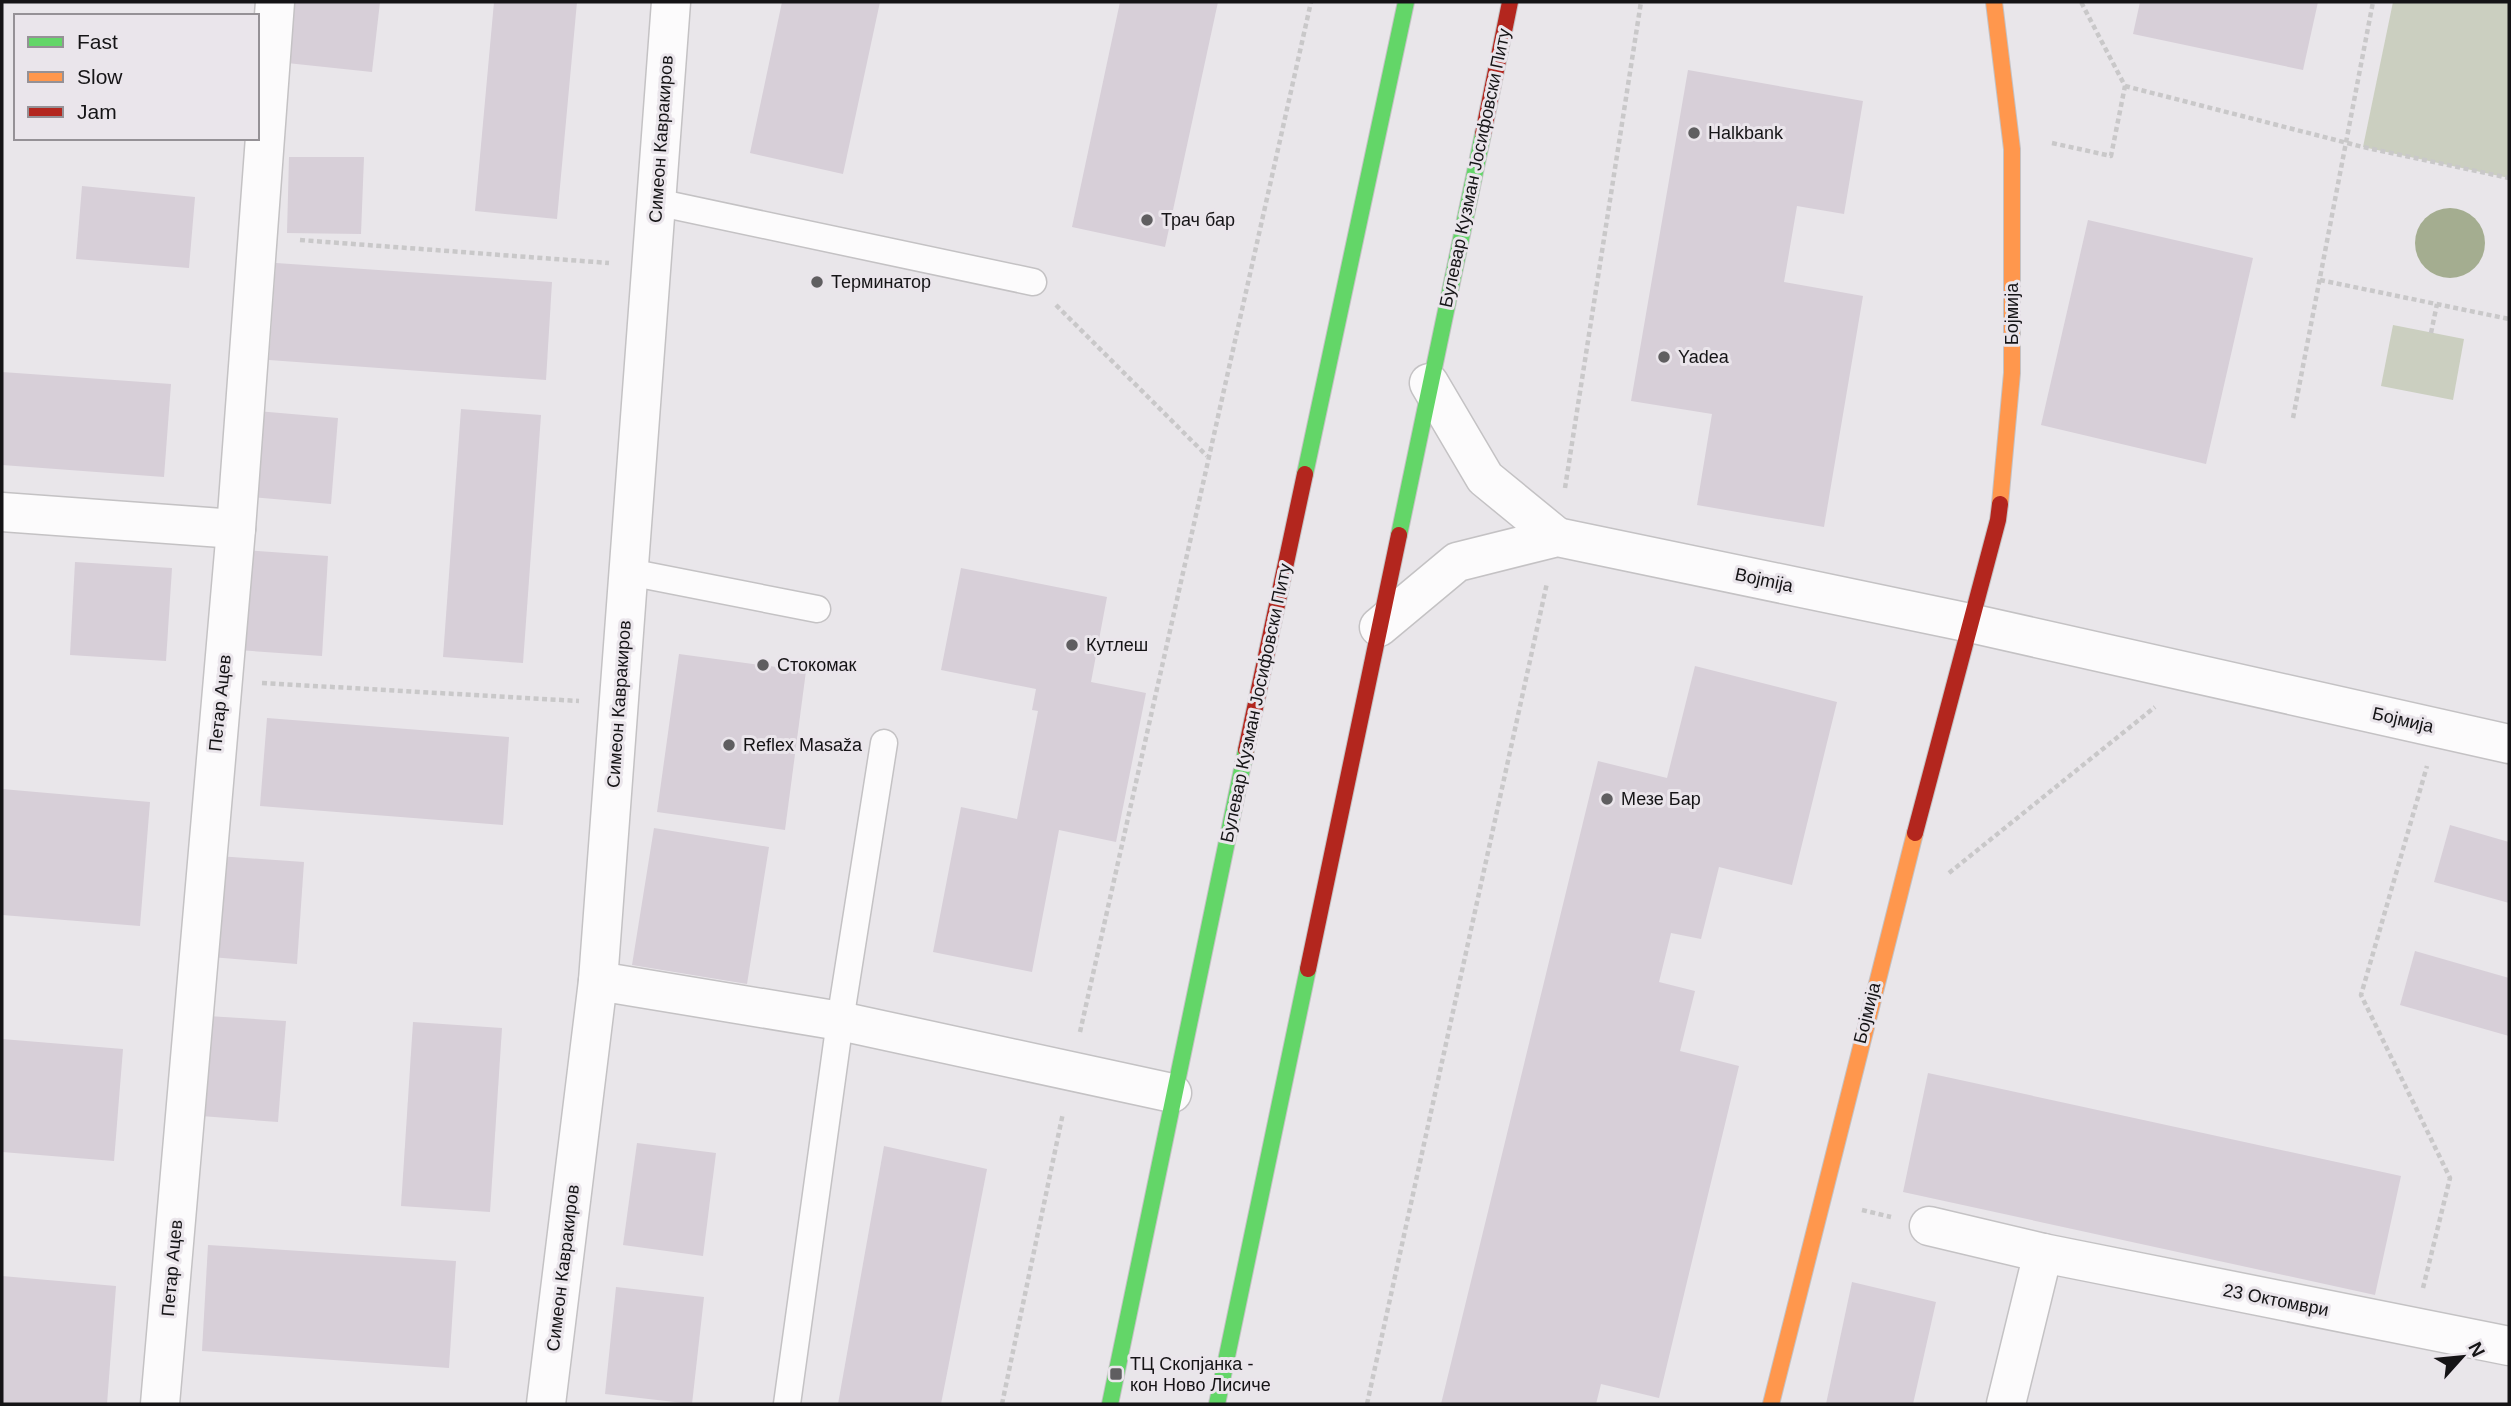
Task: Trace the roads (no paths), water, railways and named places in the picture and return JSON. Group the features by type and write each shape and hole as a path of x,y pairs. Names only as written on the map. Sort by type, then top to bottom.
{"street":[{"name":"Петар Ацев","path":"160,1404 236,529 275,2"},
{"name":"Симеон Кавракиров","path":"546,1404 598,981 671,2"},
{"name":"Булевар Кузман Јосифовски Питу","path":"1110,1404 1172,1093 1406,2"},
{"name":"Булевар Кузман Јосифовски Питу","path":"1217,1404 1510,2"},
{"name":"Бојмија","path":"1771,1404 1884,946 1998,520 2012,373 2010,133 1994,2"},
{"path":"1429,383 1485,478 1557,537"},
{"path":"2,512 236,529"},
{"path":"1379,627 1457,562 1557,537"},
{"name":"Bojmija","path":"1557,537 1970,623"},
{"name":"Бојмија","path":"1970,623 2509,744"},
{"path":"598,981 840,1021 1172,1093"},
{"name":"23 Октомври","path":"1929,1226 2043,1253 2509,1346"},
{"path":"2006,1404 2043,1253"}],"lane":[{"path":"656,202 1033,282"},
{"path":"629,572 817,609"},
{"path":"787,1404 840,1021 884,743"}],"place":[{"name":"Halkbank","path":"1694,133"},
{"name":"Трач бар","path":"1147,220"},
{"name":"Терминатор","path":"817,282"},
{"name":"Yadea","path":"1664,357"},
{"name":"Кутлеш","path":"1072,645"},
{"name":"Стокомак","path":"763,665"},
{"name":"Reflex Masaža","path":"729,745"},
{"name":"Мезе Бар","path":"1607,799"},
{"name":"ТЦ Скопјанка - кон Ново Лисиче","path":"1116,1374"}]}
